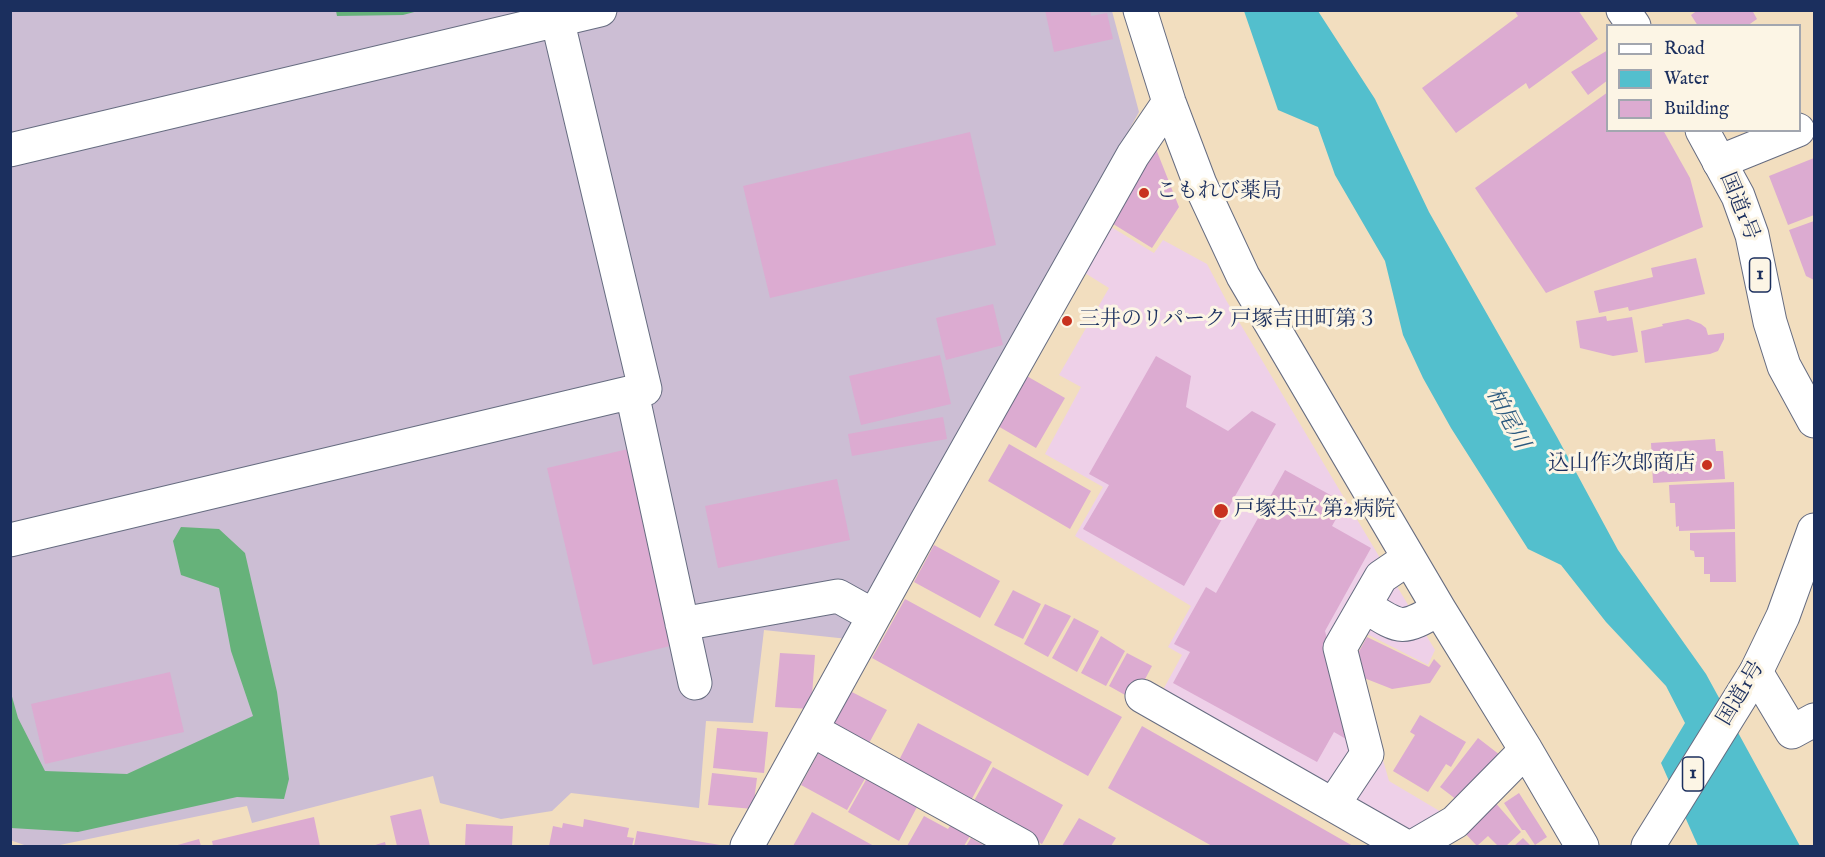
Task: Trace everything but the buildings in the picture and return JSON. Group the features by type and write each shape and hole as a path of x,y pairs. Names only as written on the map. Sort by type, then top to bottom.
{"main road":[{"path":"10,150 556,15 600,10"},
{"path":"1140,10 1168,102 1200,184 1244,276 1439,609 1582,846"},
{"path":"1623,10 1633,24"},
{"path":"10,540 645,389 556,15"},
{"path":"747,846 1133,155 1168,102"},
{"name":"国道1号","path":"1703,132 1738,196 1752,235 1770,322 1784,366 1815,421"},
{"path":"1719,162 1794,132"},
{"path":"632,393 695,683"},
{"name":"国道1号","path":"1648,846 1756,672 1783,616 1815,530"},
{"path":"1333,806 1367,754 1340,648 1381,577 1409,558"},
{"path":"682,624 838,596 874,615"},
{"path":"1365,606 1391,622 1411,625 1439,609"},
{"path":"1756,672 1792,732 1815,720"},
{"path":"1142,696 1405,846"},
{"path":"812,730 1022,846"},
{"path":"1414,846 1455,822 1526,750"}],"shaded area":[{"path":"10,11 1112,11 1139,112 848,639 764,630 753,723 706,721 699,808 571,793 552,811 501,819 440,803 433,776 252,823 247,806 55,846 27,846 10,840"},
{"name":"戸塚共立 第2病院","path":"1108,225 1154,253 1163,240 1207,264 1226,300 1435,650 1428,665 1365,633 1353,655 1389,781 1443,813 1417,833 1401,833 1169,704 1164,688 1182,655 1168,647 1191,606 1075,536 1103,487 1045,454 1081,387 1059,375 1109,288 1080,270"}],"green space":[{"path":"336,10 418,11 403,15 337,16"},
{"path":"181,527 219,529 245,553 277,692 289,779 284,799 237,797 78,832 11,828 11,693 18,718 45,771 127,774 253,716 231,651 219,588 181,575 173,541"}],"water":[{"name":"柏尾川","path":"1244,11 1318,11 1375,99 1429,212 1557,437 1618,550 1706,674 1800,846 1698,846 1661,763 1685,723 1666,686 1606,622 1561,565 1528,549 1451,428 1423,378 1403,335 1385,261 1335,175 1318,127 1278,110"}],"place":[{"name":"こもれび薬局","path":"1144,193"},
{"name":"三井のリパーク 戸塚吉田町第３","path":"1067,321"},
{"name":"込山作次郎商店","path":"1707,465"},
{"name":"戸塚共立 第2病院","path":"1221,511"}]}
